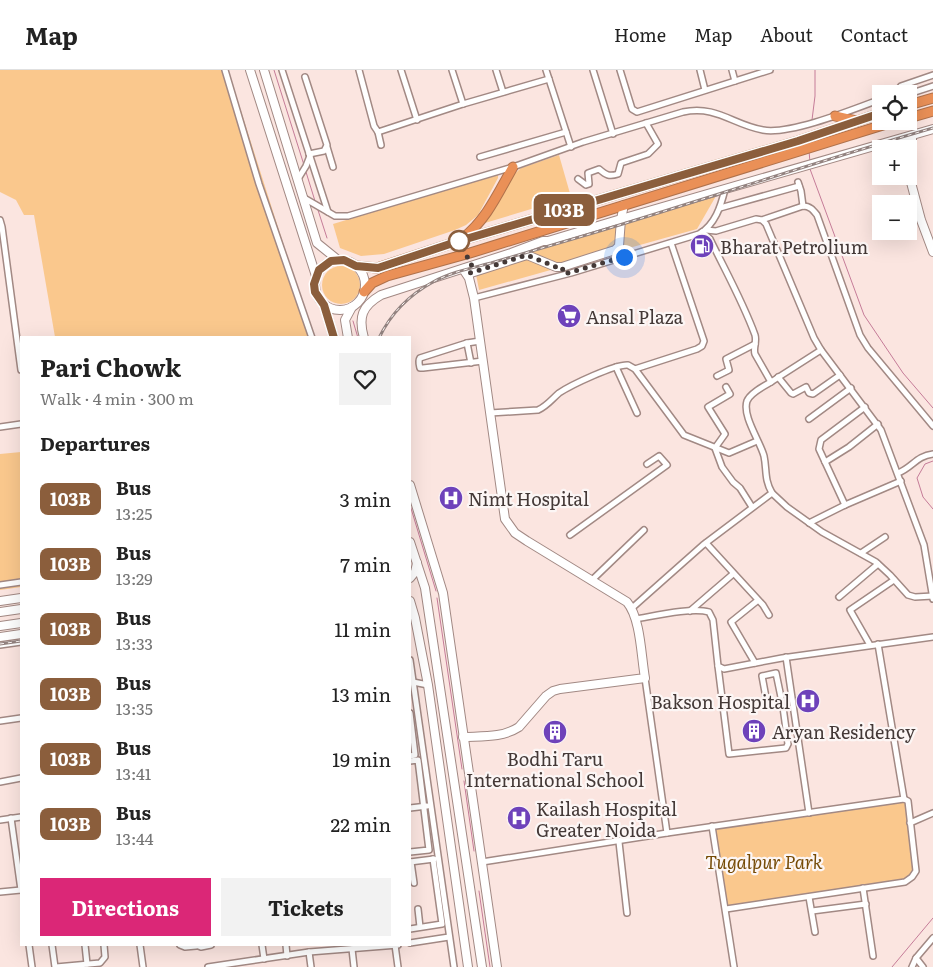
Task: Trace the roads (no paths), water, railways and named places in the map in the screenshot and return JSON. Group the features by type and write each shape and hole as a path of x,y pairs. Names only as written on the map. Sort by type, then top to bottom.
{"highway":[{"path":"917,103 933,98"},
{"path":"917,116 933,111"},
{"path":"835,116 857,120"},
{"path":"356,266 378,268 459,241 798,141 872,116"},
{"path":"364,292 372,283 386,276 470,253 872,128"},
{"path":"459,241 482,221 513,167"}],"street":[{"path":"225,70 259,184 311,336"},
{"path":"250,70 316,276"},
{"path":"264,70 298,180 308,200 317,243 338,260"},
{"path":"282,70 328,213"},
{"path":"359,70 381,145"},
{"path":"401,70 417,120"},
{"path":"452,70 462,104"},
{"path":"496,70 503,92"},
{"path":"546,70 571,147"},
{"path":"593,70 613,134"},
{"path":"620,70 629,104 634,112 770,70"},
{"path":"732,70 734,81"},
{"path":"702,71 705,90"},
{"path":"904,85 933,75"},
{"path":"305,77 333,167"},
{"path":"378,132 549,78"},
{"path":"917,91 933,86"},
{"path":"308,200 335,216 348,216 513,167 646,123 695,109 717,112 753,128 776,131 835,116 872,103"},
{"path":"578,179 586,185 589,184 588,173 599,169 605,175 611,177 618,174 621,163 648,154 658,144 646,123"},
{"path":"897,140 933,129"},
{"path":"480,157 566,132"},
{"path":"912,136 912,140"},
{"path":"310,154 324,150 327,147"},
{"path":"469,271 543,241 872,147"},
{"path":"298,180 310,154"},
{"path":"720,208 798,184 803,206"},
{"path":"912,185 921,220 933,252"},
{"path":"704,231 720,208 725,189"},
{"path":"624,205 619,246 624,257"},
{"path":"474,298 563,271 624,257 704,231 716,231 762,220 807,206 817,215 860,335 868,348 933,426"},
{"path":"0,220 20,362"},
{"path":"762,220 766,224 814,338 821,350 878,424 924,545 933,597 908,596 878,564 838,542 787,507 772,493 766,481 764,456 753,431 746,407 747,400 821,350"},
{"path":"704,231 710,239 754,334 755,354 771,382"},
{"path":"535,233 543,241"},
{"path":"634,369 697,349 702,346 704,341 671,243"},
{"path":"563,271 615,250 619,246"},
{"path":"364,336 361,319 366,306 381,295 527,255 563,271"},
{"path":"333,336 324,305 315,292 314,284 316,276 324,265 338,260 350,262 356,266 364,278 364,292 352,307 345,320 348,336"},
{"path":"469,271 505,519 515,533 623,600 632,608 636,619 667,833"},
{"path":"324,305 330,309 338,310 352,307"},
{"path":"480,341 467,343 420,358 419,365 420,368 423,368 483,361"},
{"path":"467,343 471,363"},
{"path":"717,376 728,370 726,359 755,344"},
{"path":"490,413 538,410 566,389 616,367 628,365 634,369 684,435 731,453 757,441"},
{"path":"616,367 637,413"},
{"path":"778,378 793,394 806,387 809,393 813,394 840,375"},
{"path":"715,448 726,434 708,407 730,394 726,387"},
{"path":"809,419 851,388"},
{"path":"845,505 825,462 819,444 821,440 865,407"},
{"path":"0,427 20,424"},
{"path":"825,462 849,447 878,424"},
{"path":"715,448 722,467 740,488 752,508"},
{"path":"898,473 910,467 920,457 933,454"},
{"path":"570,535 667,465 659,456 647,464"},
{"path":"809,523 901,481"},
{"path":"411,489 443,593 497,967"},
{"path":"632,608 706,543 772,493"},
{"path":"591,581 644,530"},
{"path":"861,553 885,538"},
{"path":"706,543 757,601 763,605 769,615"},
{"path":"412,552 424,588 482,966"},
{"path":"411,577 415,572 417,563"},
{"path":"838,597 878,564"},
{"path":"690,611 733,574"},
{"path":"870,645 850,610 894,580"},
{"path":"0,585 20,582"},
{"path":"0,601 20,598"},
{"path":"755,664 731,622 757,601"},
{"path":"411,604 428,685 468,967"},
{"path":"0,612 20,609"},
{"path":"636,619 703,610 711,616 729,754 786,748 788,744 786,728 782,705 777,675 774,673 764,674 762,676 766,702 782,705 793,701"},
{"path":"0,626 20,622"},
{"path":"0,637 20,634"},
{"path":"718,666 724,669 731,669 786,657 933,637"},
{"path":"0,645 20,642"},
{"path":"726,909 905,882 912,878 916,871 908,801 904,799 878,644"},
{"path":"786,657 809,813"},
{"path":"411,667 431,806 445,924 454,967"},
{"path":"463,737 504,735 513,731 519,728 546,696 560,689 644,678"},
{"path":"413,682 428,685"},
{"path":"0,721 20,718"},
{"path":"411,721 419,719"},
{"path":"786,728 797,727"},
{"path":"411,728 415,755 411,756"},
{"path":"411,761 418,760 429,850 411,852"},
{"path":"453,772 470,779"},
{"path":"0,782 20,778"},
{"path":"482,862 712,826 904,799"},
{"path":"411,808 431,806"},
{"path":"910,824 933,813"},
{"path":"0,820 20,816"},
{"path":"11,818 20,883"},
{"path":"712,826 734,967"},
{"path":"619,842 627,913"},
{"path":"411,862 436,859"},
{"path":"411,867 414,883"},
{"path":"863,888 873,956"},
{"path":"0,892 20,890"},
{"path":"809,897 815,932"},
{"path":"812,911 866,904"},
{"path":"418,909 420,928"},
{"path":"411,929 445,924"},
{"path":"411,943 449,937"},
{"path":"912,967 916,958 933,938"},
{"path":"29,946 32,967"},
{"path":"52,946 56,967 100,963 104,957 104,946"},
{"path":"85,946 87,964"},
{"path":"140,946 143,967"},
{"path":"262,946 264,959"},
{"path":"286,946 287,956"},
{"path":"208,967 309,952 385,946"},
{"path":"396,946 398,967"},
{"path":"467,958 469,948 474,948 478,962 482,966"},
{"path":"352,949 354,967"},
{"path":"309,952 311,967"},
{"path":"916,958 923,967"}],"waterway":[{"path":"274,70 304,165"},
{"path":"812,120 815,96 815,70"},
{"path":"809,151 810,162"},
{"path":"810,169 864,315 903,373 933,408"},
{"path":"306,172 315,201"},
{"path":"317,207 327,238"},
{"path":"353,321 357,336"},
{"path":"933,461 925,464 917,478 923,497 933,509"},
{"path":"411,508 436,591"},
{"path":"437,598 462,769"},
{"path":"464,781 474,851"},
{"path":"479,891 490,967"},
{"path":"892,967 933,918"}],"railway":[{"path":"380,336 402,305 424,287 447,276 933,128"},
{"path":"0,644 20,641"}],"place":[{"name":"Bharat Petrolium","path":"702,246"},
{"name":"Ansal Plaza","path":"569,316"},
{"name":"Nimt Hospital","path":"451,498"},
{"name":"Bakson Hospital","path":"808,701"},
{"name":"Aryan Residency","path":"754,731"},
{"name":"Bodhi Taru International School","path":"555,732"},
{"name":"Kailash Hospital Greater Noida","path":"519,818"}],"park label":[{"name":"Tugalpur Park","path":"764,861"}]}
